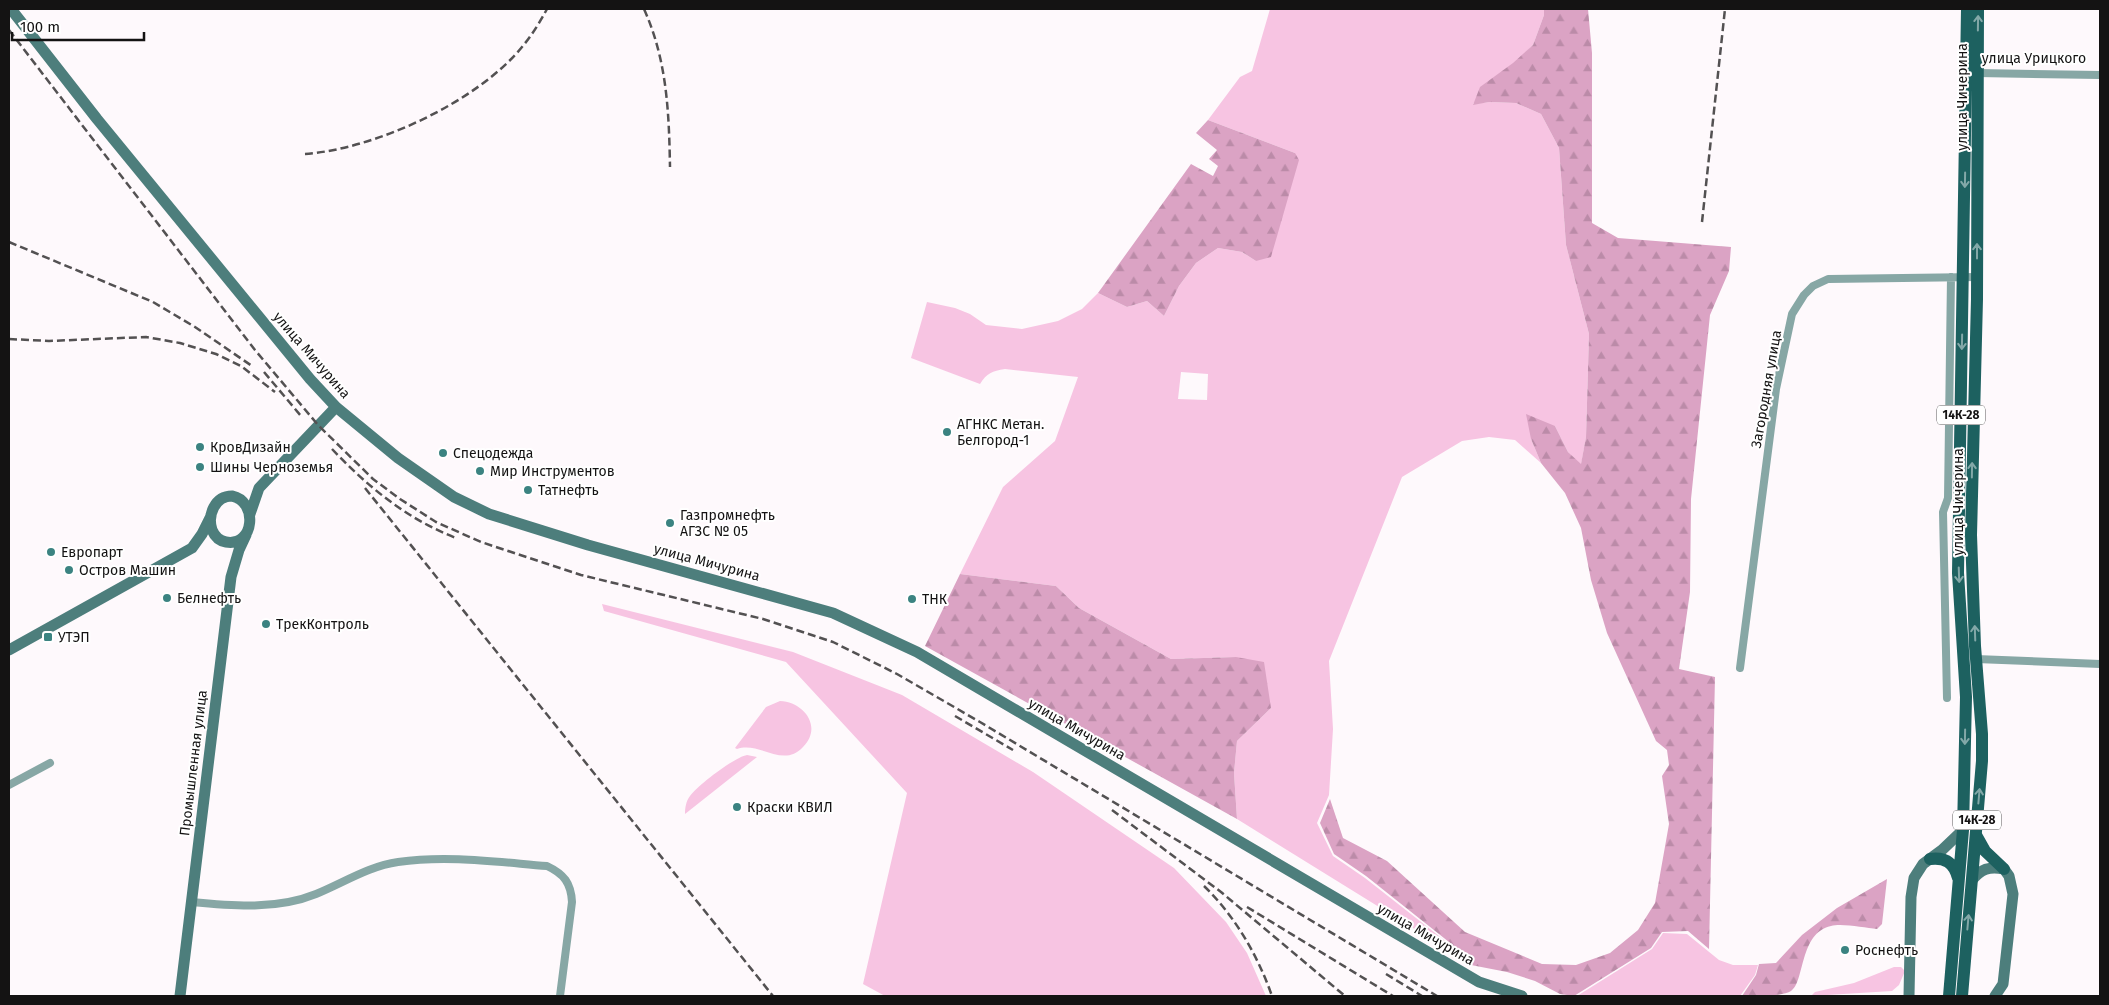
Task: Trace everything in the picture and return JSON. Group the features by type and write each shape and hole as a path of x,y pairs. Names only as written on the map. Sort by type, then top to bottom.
{"main road":[{"name":"улица Мичурина","path":"11,9 97,119 273,335 336,407 398,458 454,497 489,514 588,545 833,613 917,652 1479,982 1522,996"},
{"name":"улица Чичерина","path":"1949,996 1958,880 1982,761 1971,535 1977,277 1972,72 1967,9"},
{"name":"улица Чичерина","path":"1962,996 1972,880 1966,697 1958,563 1957,277 1978,9"},
{"path":"9,650 192,548 223,542 237,542 246,536 250,514 259,488 336,407"},
{"path":"236,497 259,488"},
{"path":"192,548 202,534 213,508 219,500 228,496 236,497 245,503 250,514"},
{"path":"211,516 214,535 223,542 234,565"},
{"name":"Промышленная улица","path":"180,996 234,565 246,536"},
{"path":"1909,996 1911,897 1914,878 1918,870 1930,859 1969,832 2004,869 2013,885 2004,984 1995,996"},
{"path":"1930,859 1939,858 1948,861 1956,869 1958,880"},
{"path":"1972,880 1978,872 1987,868 2004,869"}],"street":[{"name":"улица Урицкого","path":"1972,72 2100,75"},
{"path":"1947,698 1943,512 1948,498 1957,277"},
{"name":"Загородняя улица","path":"1740,668 1776,389 1792,314 1804,295 1813,286 1828,278 1977,277"},
{"path":"1976,659 2100,664"},
{"path":"9,785 50,763"},
{"path":"191,902 249,906 282,903 314,894 377,867 397,862 466,859 546,866 558,871 567,880 571,891 572,902 560,996"}],"shaded area":[{"path":"1270,9 1544,9 1544,15 1533,45 1473,104 1489,102 1516,103 1541,114 1559,148 1566,245 1589,334 1586,437 1581,465 1568,452 1555,426 1531,439 1541,463 1515,440 1489,437 1462,441 1402,477 1329,661 1333,729 1329,795 1317,823 1333,856 1365,878 1453,947 1455,954 1237,819 1234,773 1237,741 1271,708 1236,657 1171,659 1079,608 1056,586 960,574 1003,487 1055,441 1078,377 1005,369 990,373 980,384 911,358 927,302 955,308 970,314 986,325 1022,329 1058,321 1082,309 1098,293 1127,307 1147,301 1164,316 1179,286 1196,263 1218,248 1242,252 1256,261 1295,153 1208,120 1240,77 1252,71","holes":["1181,372 1208,374 1207,400 1178,399"]},
{"path":"602,604 793,652 902,695 1033,772 1174,868 1226,922 1247,953 1266,996 885,996 863,984 907,793 786,662 604,611"},
{"path":"780,701 789,702 797,706 808,717 811,724 811,732 809,739 803,747 795,753 787,755 779,755 754,748 735,748 766,707"},
{"path":"747,755 757,757 685,814 688,800 694,791 726,766"},
{"path":"1663,933 1687,934 1719,960 1733,965 1758,965 1755,975 1740,996 1577,996 1652,949"},
{"path":"1894,967 1901,967 1905,971 1899,985 1892,991 1811,996 1815,992 1854,983"}],"green space":[{"path":"1544,9 1588,9 1592,53 1592,223 1618,238 1731,247 1729,271 1710,315 1691,499 1690,592 1679,669 1715,677 1709,949 1688,931 1662,932 1651,948 1574,996 1560,994 1535,981 1507,972 1471,965 1456,955 1454,946 1366,876 1334,854 1320,823 1330,799 1343,838 1387,861 1465,932 1542,964 1576,965 1610,953 1638,930 1655,903 1669,824 1662,776 1669,765 1667,750 1656,741 1607,633 1591,580 1581,528 1565,493 1541,463 1531,439 1526,414 1555,426 1568,452 1581,464 1586,437 1589,334 1566,245 1559,148 1541,114 1516,103 1489,102 1473,105 1480,87 1513,63 1533,45 1544,15"},
{"path":"1208,120 1295,153 1299,160 1271,257 1256,261 1242,252 1218,248 1196,263 1179,286 1164,316 1147,301 1127,307 1098,293 1191,164 1213,176 1218,166 1209,159 1217,150 1196,133"},
{"path":"960,574 1056,586 1079,608 1171,659 1236,657 1264,662 1271,708 1237,741 1234,773 1237,819 925,646"},
{"path":"1887,879 1882,924 1877,929 1841,925 1821,930 1808,947 1799,978 1791,991 1774,995 1742,996 1756,975 1759,964 1776,963 1802,935 1837,908"}],"railway":[{"path":"305,154 362,143 393,132 452,104 503,67 526,42 547,9"},
{"path":"644,9 658,47 662,67 669,126 670,167"},
{"path":"1702,222 1725,9"},
{"path":"9,30 255,350 318,425 373,479 400,499 436,522 481,542 581,575 763,619 833,642 897,674 980,722 1437,996"},
{"path":"9,242 153,302 195,327 252,366"},
{"path":"9,339 49,341 146,337 180,343 216,354 241,366 275,392"},
{"path":"264,372 301,416"},
{"path":"332,449 389,501 421,521 456,538"},
{"path":"365,488 773,996"},
{"path":"955,716 1013,750"},
{"path":"1112,810 1221,892 1345,996"},
{"path":"1204,886 1226,910 1244,937 1260,966 1272,996"},
{"path":"1247,907 1393,996"},
{"path":"1386,974 1422,996"}],"place":[{"name":"АГНКС Метан. Белгород-1","path":"947,432"},
{"name":"КровДизайн","path":"200,447"},
{"name":"Спецодежда","path":"443,453"},
{"name":"Шины Черноземья","path":"200,467"},
{"name":"Мир Инструментов","path":"480,471"},
{"name":"Татнефть","path":"528,490"},
{"name":"Газпромнефть АГЗС № 05","path":"670,523"},
{"name":"Европарт","path":"51,552"},
{"name":"Остров Машин","path":"69,570"},
{"name":"Белнефть","path":"167,598"},
{"name":"ТНК","path":"912,599"},
{"name":"ТрекКонтроль","path":"266,624"},
{"name":"УТЭП","path":"48,637"},
{"name":"Краски КВИЛ","path":"737,807"},
{"name":"Роснефть","path":"1845,950"}]}
